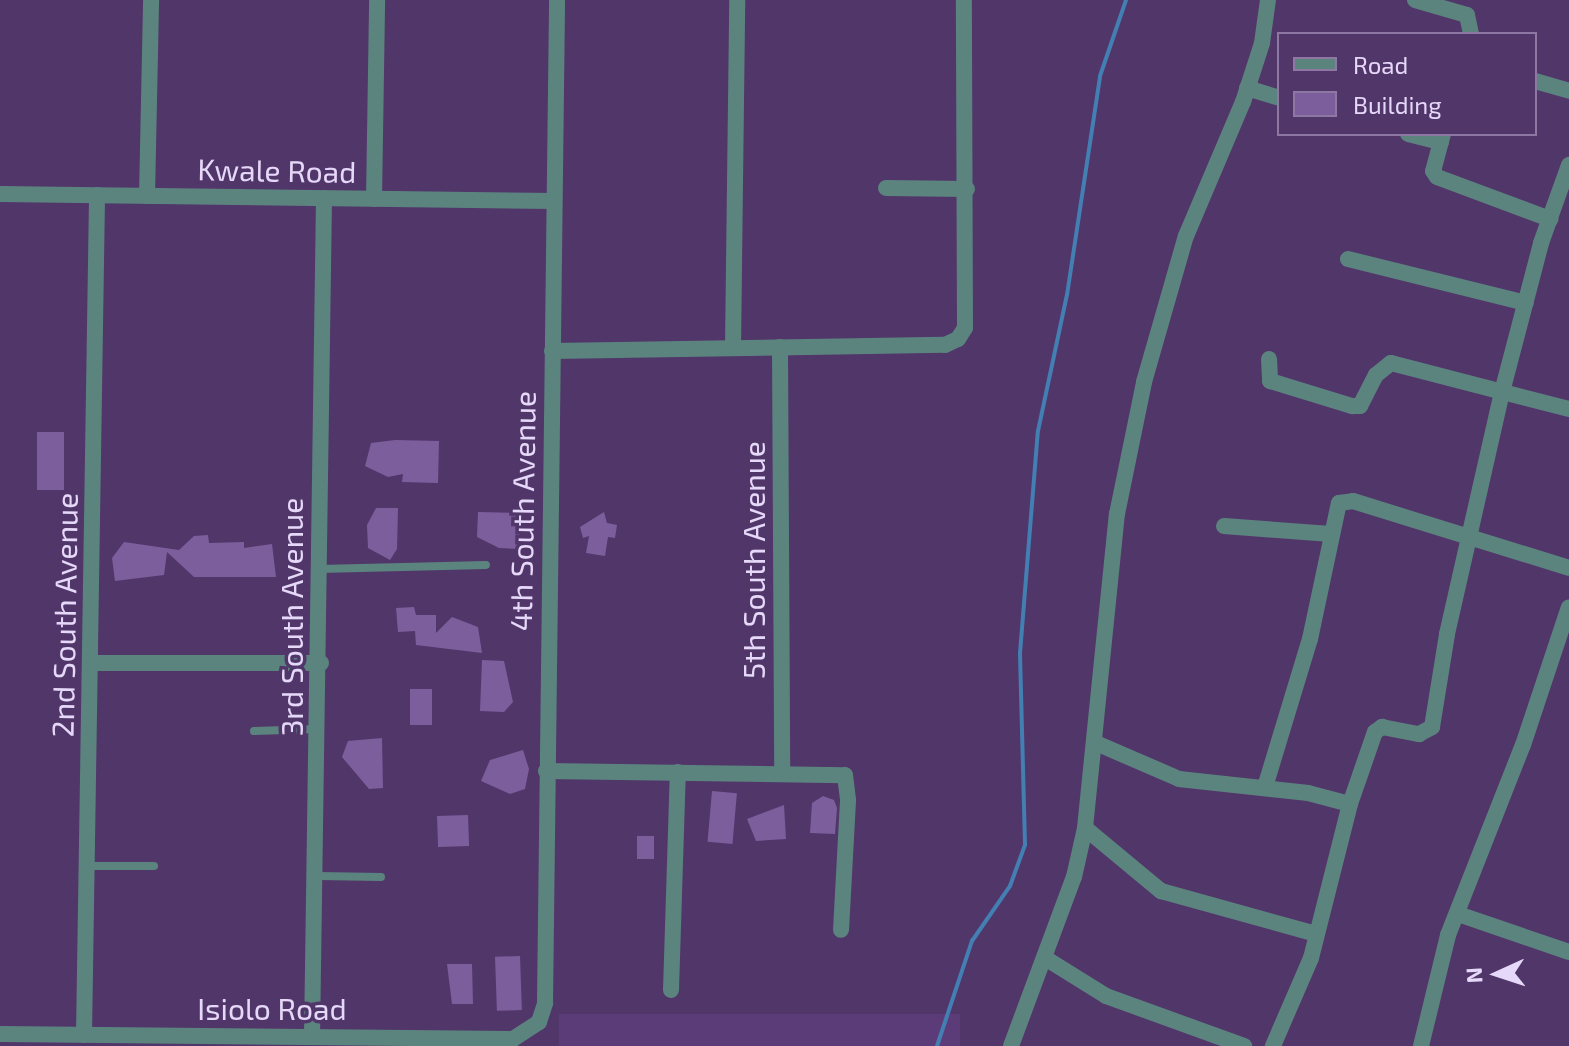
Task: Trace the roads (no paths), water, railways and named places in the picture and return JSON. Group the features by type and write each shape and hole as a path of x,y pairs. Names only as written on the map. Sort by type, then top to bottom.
{"street":[{"path":"147,196 151,0"},
{"path":"374,199 377,0"},
{"name":"4th South Avenue","path":"539,1022 545,1003 557,0"},
{"path":"733,348 737,0"},
{"path":"552,351 945,345 958,339 965,328 967,187 964,0"},
{"path":"1011,1046 1045,958 1085,828 1117,514 1144,382 1186,236 1247,88 1268,0"},
{"path":"1415,0 1467,15 1471,32"},
{"path":"1537,82 1569,91"},
{"path":"1247,88 1277,97"},
{"path":"1442,138 1433,171 1437,177 1550,219"},
{"path":"1273,1046 1296,1002 1372,735 1382,727 1419,734 1432,727 1468,536 1502,392 1550,219 1569,165"},
{"path":"886,188 967,187"},
{"name":"Kwale Road","path":"0,194 554,201"},
{"name":"2nd South Avenue","path":"84,1035 97,195"},
{"name":"3rd South Avenue","path":"312,1037 321,663 319,569 324,198"},
{"path":"1348,259 1526,303"},
{"name":"5th South Avenue","path":"780,347 782,773"},
{"path":"1269,359 1270,381 1352,406 1360,406 1376,375 1391,363 1569,409"},
{"path":"1265,787 1310,639 1331,534 1343,500 1569,568"},
{"path":"1224,526 1331,534"},
{"path":"1421,1046 1435,976 1569,607"},
{"path":"92,663 321,663"},
{"path":"1096,743 1179,779 1342,798 1350,804"},
{"path":"546,771 845,775 848,801 841,930"},
{"path":"671,990 678,772"},
{"path":"1085,828 1161,891 1316,934"},
{"path":"1458,914 1569,952"},
{"path":"1045,958 1106,996 1244,1046"},
{"name":"Isiolo Road","path":"0,1034 84,1035 136,1041 312,1037 359,1042 513,1039 539,1022"}],"lane":[{"path":"319,569 486,565"},
{"path":"254,731 318,729"},
{"path":"88,866 154,866"},
{"path":"317,876 381,877"}],"waterway":[{"path":"937,1046 972,941 1010,886 1025,845 1020,653 1038,431 1067,295 1100,76 1126,0"}]}
